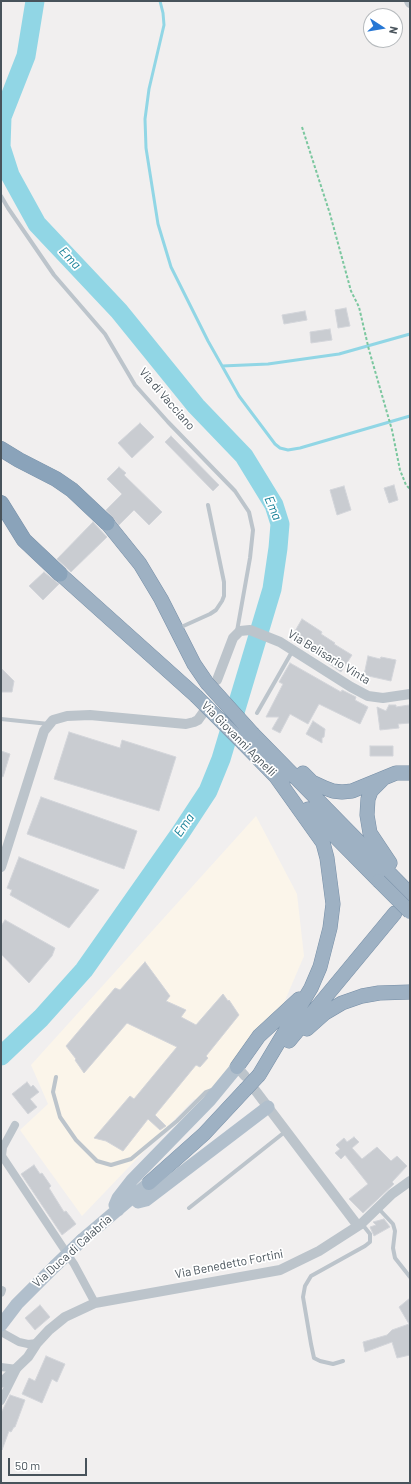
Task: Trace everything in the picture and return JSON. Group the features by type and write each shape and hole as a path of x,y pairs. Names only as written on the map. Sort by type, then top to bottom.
{"highway":[{"path":"1,444 19,460"},
{"path":"1,449 56,479 72,490 107,523"},
{"path":"1,503 24,540 60,574"},
{"name":"Via Giovanni Agnelli","path":"107,523 140,564 161,599 194,664 212,681 253,734 387,873 410,912"},
{"name":"Via Giovanni Agnelli","path":"60,574 196,696 276,777 410,894"},
{"path":"269,749 294,765 312,782 333,791 352,791 396,773 410,773"},
{"path":"387,776 371,791 368,799 367,815 370,833 385,857 387,873 410,888"},
{"path":"149,1183 204,1134 248,1080 311,988 320,967 330,928 333,904 327,858 323,843 276,777"},
{"path":"277,1055 395,913"},
{"path":"248,1080 249,1049 259,1036 311,988"},
{"path":"248,1080 325,1013 342,1003 362,996 379,993 410,992"}],"main road":[{"path":"118,1210 115,1205 118,1198 132,1180 209,1101 221,1085 248,1080"},
{"path":"133,1197 138,1202 146,1200 268,1107"},
{"name":"Via Duca di Calabria","path":"1,1325 17,1304 82,1240 149,1183"}],"street":[{"name":"Via Belisario Vinta","path":"236,633 240,631 254,632 272,638 368,696 383,698 410,694"},
{"name":"Via di Vacciano","path":"212,681 232,638 236,633"},
{"path":"1,867 44,731 54,720 67,716 90,715 186,724 198,720 202,713"},
{"path":"248,1080 360,1225"},
{"path":"15,1125 3,1147 2,1156 74,1264 95,1303"},
{"name":"Via Benedetto Fortini","path":"1,1383 28,1357 37,1343 49,1330 65,1318 95,1303 280,1270 319,1251 360,1225 392,1194 410,1181"},
{"path":"1,1332 19,1342 28,1344 37,1343"},
{"path":"1,1367 16,1368"},
{"name":"Via Benedetto Fortini","path":"1,1401 16,1368"}],"lane":[{"name":"Via di Vacciano","path":"1,196 54,275 105,334 135,385 168,422 235,491 249,512 253,530 250,558 236,633"},
{"path":"177,629 210,614 220,604 224,596 224,582 208,505"},
{"path":"257,713 293,650"},
{"path":"1,719 50,724"},
{"path":"56,1077 53,1092 60,1117 76,1140 97,1162 112,1165 131,1159 177,1121 206,1092 221,1085"},
{"path":"188,1208 286,1131"},
{"path":"377,1208 393,1224 395,1231 393,1248 395,1258 410,1277"},
{"path":"343,1361 334,1364 314,1358 303,1297 311,1276 366,1246 370,1242 370,1234 360,1225"}],"path":[{"path":"302,127 330,214 351,291 359,306 369,350 392,430 400,470 406,484 410,489"}],"shaded area":[{"path":"256,816 297,894 304,956 283,1005 257,1045 210,1104 194,1099 82,1216 20,1130 48,1104 31,1065"}],"building":[{"path":"346,308 350,326 338,328 335,310"},
{"path":"305,311 307,320 284,324 282,315"},
{"path":"330,329 332,340 311,343 310,332"},
{"path":"140,423 154,437 132,458 118,443"},
{"path":"171,436 219,485 213,491 165,442"},
{"path":"119,467 126,473 124,475 162,512 149,525 134,510 119,525 106,510 122,494 107,479"},
{"path":"394,485 398,500 389,503 384,488"},
{"path":"344,486 351,510 337,515 330,490"},
{"path":"93,522 107,537 71,572 57,559"},
{"path":"44,572 59,584 43,600 29,586"},
{"path":"302,619 322,632 321,634 335,643 334,644 352,655 341,672 328,663 329,661 295,638 299,633 295,631"},
{"path":"368,656 380,659 381,657 396,660 391,681 364,675"},
{"path":"290,663 341,692 342,690 356,697 355,700 368,707 360,724 319,704 308,724 290,714 280,733 272,729 279,717 266,717 283,684 279,682"},
{"path":"1,668 14,681 12,692 1,692"},
{"path":"389,705 396,705 396,707 409,705 410,723 398,724 399,728 380,730 377,707 386,711"},
{"path":"313,721 325,729 322,743 306,734"},
{"path":"69,732 120,748 122,740 176,757 159,811 54,779"},
{"path":"370,746 393,746 393,756 370,756"},
{"path":"1,751 10,754 3,777 1,776"},
{"path":"41,797 137,831 124,869 27,834"},
{"path":"19,857 99,890 69,928 10,895 12,890 7,888"},
{"path":"5,920 55,948 52,956 29,983 1,954 1,926"},
{"path":"145,962 170,996 166,1001 186,1010 181,1017 196,1025 223,994 239,1015 206,1056 208,1058 200,1067 196,1065 155,1115 166,1126 160,1130 148,1119 123,1151 106,1141 94,1138 130,1096 134,1099 177,1047 127,1023 84,1073 66,1046 115,988 120,990"},
{"path":"27,1082 31,1087 33,1085 39,1092 30,1099 37,1107 28,1114 12,1094"},
{"path":"354,1137 359,1142 352,1148 362,1159 377,1147 391,1161 397,1156 407,1166 392,1182 394,1184 363,1213 349,1199 368,1184 345,1155 341,1159 335,1153 340,1149 336,1145 344,1138 347,1142"},
{"path":"34,1165 51,1186 49,1188 64,1212 66,1211 76,1224 62,1235 21,1174"},
{"path":"384,1219 390,1227 374,1236 370,1227 376,1225 373,1222"},
{"path":"410,1298 410,1355 397,1358 392,1342 365,1352 363,1342 387,1335 392,1330 409,1324 399,1307"},
{"path":"40,1305 50,1317 35,1330 25,1318"},
{"path":"46,1356 65,1364 57,1382 52,1379 42,1403 22,1394 29,1378 35,1381"},
{"path":"10,1395 25,1400 15,1427 11,1432 9,1431 2,1450 1,1413"}],"waterway":[{"name":"Ema","path":"1,1056 41,1018 84,970 208,791 221,759 272,589 280,524 274,505 244,456 196,406 119,311 37,224 10,175 1,147 2,117 26,56 35,1"},
{"path":"160,1 164,25 149,89 145,119 146,148 158,224 171,267 208,341 239,396 275,444 280,448 288,450 300,448 410,416"},
{"path":"222,366 268,364 339,354 410,334"}]}
